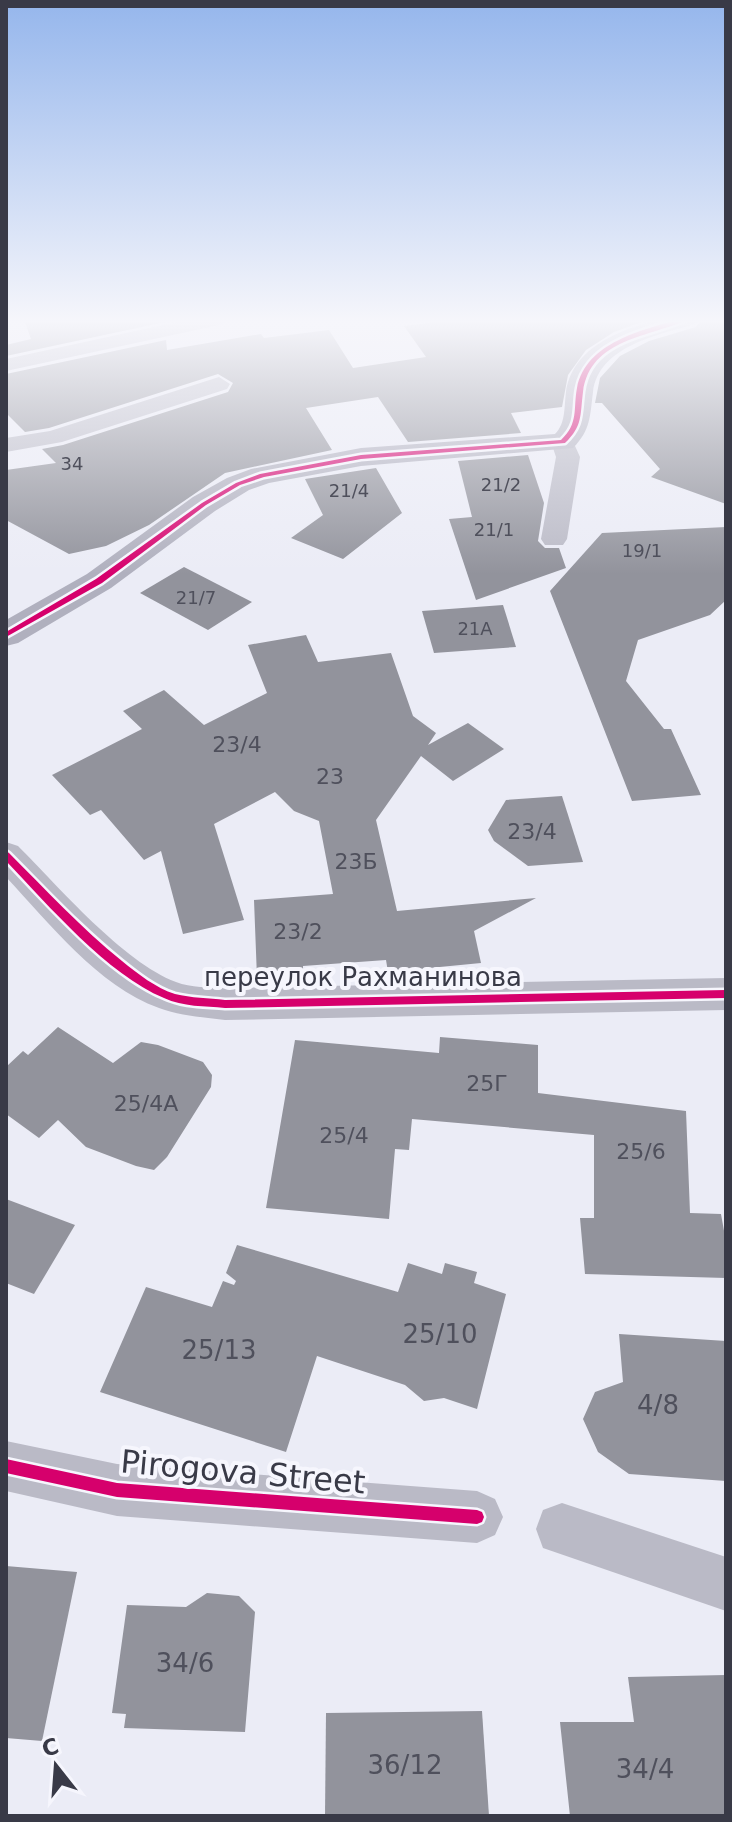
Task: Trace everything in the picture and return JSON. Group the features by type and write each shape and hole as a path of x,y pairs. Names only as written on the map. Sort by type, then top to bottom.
{"street":[{"path":"6,445 54,437 157,404"},
{"path":"6,635 99,581 204,504 238,484 262,475 361,457 563,442 576,429 579,404"},
{"path":"554,539 568,457 563,442"},
{"name":"переулок Рахманинова","path":"6,855 116,962 144,985 172,997 225,1004 726,994"},
{"name":"Pirogova Street","path":"6,1466 117,1490 477,1517"},
{"path":"562,1529 726,1584"}],"building":[{"path":"6,404 124,404 49,428 25,432 6,413"},
{"path":"191,404 332,404 306,408 332,450 225,473 149,525 106,546 69,554 6,520 6,470 56,463 42,449"},
{"path":"383,404 563,404 562,407 511,413 521,433 408,442"},
{"path":"603,404 726,404 726,504 651,477 660,469"},
{"path":"528,455 544,503 538,541 545,548 559,548 566,568 476,600 449,519 472,517 458,461"},
{"path":"376,468 402,513 343,559 291,538 323,515 305,479"},
{"path":"726,527 726,600 710,615 638,640 626,681 664,729 671,729 701,795 632,801 550,591 602,533"},
{"path":"184,567 252,602 208,630 140,593"},
{"path":"503,605 516,647 434,653 422,611"},
{"path":"306,635 318,662 391,653 413,716 436,733 428,745 468,723 504,749 453,781 421,756 376,820 397,911 536,898 474,931 481,963 388,972 386,960 303,966 303,975 257,978 254,900 333,894 319,821 294,811 275,792 214,824 244,920 183,934 161,851 144,860 101,810 90,815 52,775 142,729 123,711 164,690 204,725 267,693 248,645"},
{"path":"562,796 583,862 528,866 494,841 488,830 506,800"},
{"path":"58,1027 113,1063 141,1042 203,1062 212,1075 211,1087 167,1157 154,1170 86,1147 58,1120 39,1138 6,1114 6,1067 23,1051 28,1055"},
{"path":"440,1037 538,1045 538,1093 686,1111 690,1213 721,1214 726,1242 726,1278 585,1274 580,1218 594,1218 594,1135 412,1119 409,1150 395,1149 389,1219 266,1208 295,1040 439,1053"},
{"path":"6,1199 75,1225 34,1294 6,1283"},
{"path":"237,1245 398,1292 408,1263 442,1274 445,1263 477,1272 474,1283 506,1294 477,1409 444,1398 424,1401 405,1385 317,1356 286,1452 100,1392 146,1287 212,1307 223,1281 234,1285 236,1281 226,1273"},
{"path":"619,1334 726,1341 726,1481 629,1474 598,1452 583,1419 595,1392 623,1382"},
{"path":"6,1566 77,1572 42,1741 6,1738"},
{"path":"207,1593 239,1596 255,1612 245,1732 124,1728 126,1714 112,1713 127,1605 186,1607"},
{"path":"726,1675 726,1816 570,1816 560,1722 634,1722 628,1677"},
{"path":"482,1711 489,1816 325,1816 326,1713"}],"cycle path":[{"path":"6,635 99,581 204,504 238,484 262,475 361,457 563,442 575,428 579,404"},
{"path":"6,855 107,955 150,987 182,1000 225,1004 726,994"},
{"path":"6,1466 117,1490 477,1517"}]}
